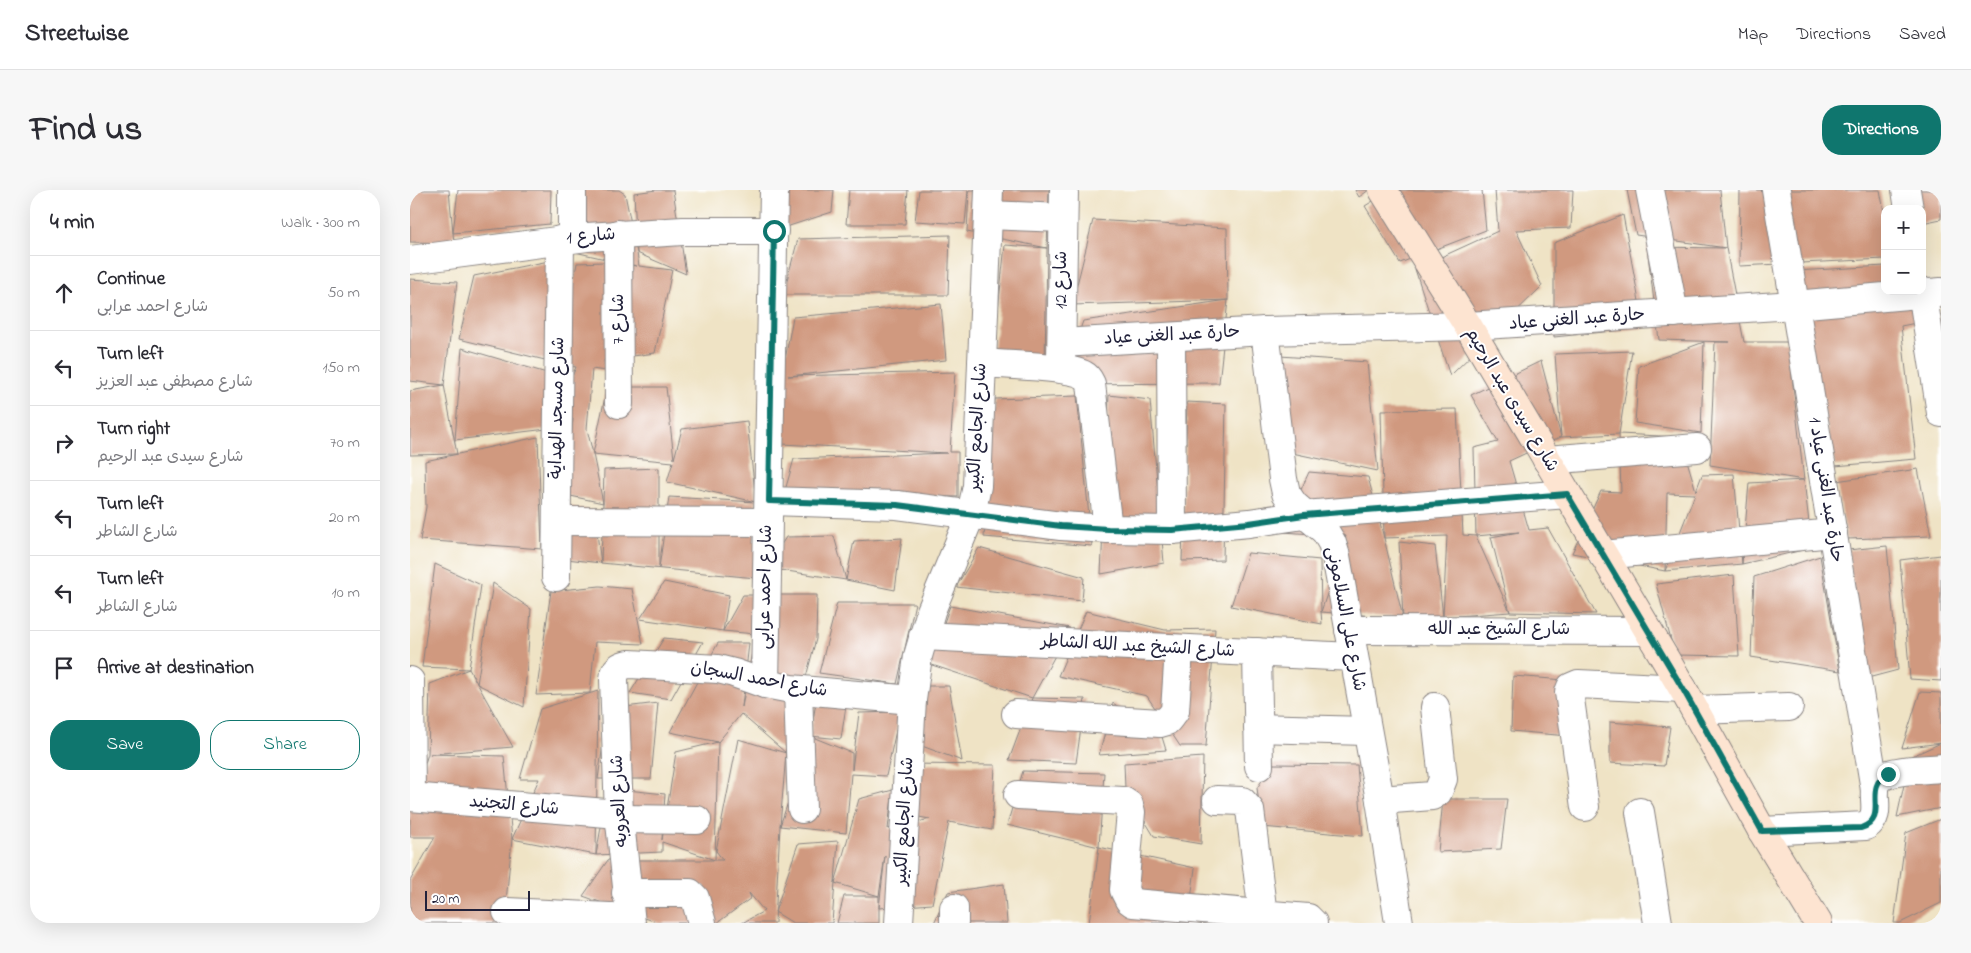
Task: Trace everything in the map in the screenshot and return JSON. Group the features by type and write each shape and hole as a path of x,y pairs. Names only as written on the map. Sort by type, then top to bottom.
{"main road":[{"name":"شارع سيدى عبد الرحيم","path":"1382,190 1468,326 1689,699 1762,831 1818,923"}],"street":[{"name":"شارع مسجد الهداية","path":"556,577 566,239 572,190"},
{"name":"شارع احمد عرابى","path":"765,684 774,190"},
{"name":"شارع 12","path":"1061,370 1064,190"},
{"path":"1650,190 1674,314"},
{"name":"حارة عبد الغنى عياد 1","path":"1762,831 1861,828 1874,819 1875,814 1875,790 1776,190"},
{"path":"1906,190 1908,205"},
{"path":"988,203 1063,218"},
{"name":"شارع الجامع الكبير","path":"899,923 912,700 918,656 942,582 971,514 977,486 988,203"},
{"name":"شارع 1","path":"410,260 618,234 683,231 774,231"},
{"name":"شارع 7","path":"618,234 619,404"},
{"path":"1928,292 1941,413"},
{"name":"حارة عبد الغنى عياد","path":"1062,343 1265,331 1468,326 1674,314 1928,292"},
{"name":"شارع على السلامونى","path":"1265,331 1286,492 1294,505 1325,531 1332,543 1380,800 1399,923"},
{"path":"1171,337 1172,530"},
{"path":"982,364 1061,370 1088,378 1091,384 1108,529"},
{"path":"1547,460 1697,448"},
{"path":"557,521 897,505 1016,521 1108,529 1172,530 1249,523 1304,515 1567,494"},
{"path":"1603,554 1833,533"},
{"name":"شارع الشيخ عبد الله","path":"1349,630 1648,631"},
{"name":"شارع الشيخ عبد الله الشاطر","path":"923,636 1353,657"},
{"path":"1016,714 1160,723 1167,721 1176,711 1179,649"},
{"path":"1257,652 1259,766"},
{"name":"شارع احمد السجان","path":"614,679 620,666 630,664 718,669 765,684 798,690 912,700"},
{"name":"شارع العروبه","path":"614,679 619,816 629,911"},
{"path":"410,680 411,797"},
{"path":"1585,807 1569,692 1571,688 1578,684 1689,699 1789,707"},
{"path":"798,690 802,809"},
{"path":"1380,800 1432,796 1438,792 1442,779 1435,707"},
{"path":"1258,728 1367,731"},
{"path":"1875,790 1878,781 1888,774 1941,768"},
{"path":"1018,795 1123,801 1129,805 1131,812 1124,890 1129,900 1133,903 1308,918 1313,923"},
{"name":"شارع التجنيد","path":"411,797 619,816 697,820"},
{"path":"1217,800 1242,802 1250,810 1264,915"},
{"path":"1640,812 1658,923"},
{"path":"507,912 629,911 690,893 695,898 702,923"}],"building":[{"path":"410,190 449,190 454,243 410,242"},
{"path":"458,190 551,190 550,224 453,233"},
{"path":"577,190 619,190 625,194 639,266 672,270 655,353 604,360 605,371 592,369 587,429 603,503 566,495 573,419 558,410 576,367 559,364 577,263 604,262 637,266 570,251"},
{"path":"673,190 686,274 637,253 634,193"},
{"path":"776,190 834,190 832,212 774,231"},
{"path":"849,190 908,190 905,224 846,224"},
{"path":"919,190 968,190 965,224 915,221"},
{"path":"969,190 1049,190 1047,248 967,232"},
{"path":"1355,190 1369,190 1359,197"},
{"path":"1391,190 1482,190 1486,230 1400,263 1365,206"},
{"path":"1495,190 1573,190 1571,228 1516,230 1542,286 1450,376 1415,269 1498,231"},
{"path":"1627,190 1720,190 1726,248 1636,235"},
{"path":"1740,190 1880,190 1883,205 1881,205 1881,259 1739,266"},
{"path":"1918,190 1941,190 1941,219 1926,222 1926,205 1921,205"},
{"path":"1623,215 1644,328 1554,337 1554,243"},
{"path":"1093,220 1227,228 1228,300 1072,305"},
{"path":"950,235 948,295 783,295 798,239"},
{"path":"1005,245 1047,248 1045,362 993,357"},
{"path":"1647,247 1726,248 1744,342 1788,342 1804,480 1710,465 1715,342 1730,342 1659,340"},
{"path":"549,261 545,360 459,339 474,276"},
{"path":"1881,266 1881,295 1916,295 1921,322 1901,326 1916,459 1835,466 1795,271"},
{"path":"410,279 457,282 444,385 410,381"},
{"path":"1228,300 1219,383 1061,384 1083,321"},
{"path":"941,304 946,360 788,376 955,372 950,452 958,452 958,497 784,494 794,459 947,453 782,444 782,376 793,317"},
{"path":"1704,342 1701,433 1635,423 1639,366"},
{"path":"462,348 550,374 547,429 455,440"},
{"path":"1632,351 1619,434 1561,437 1555,354"},
{"path":"1280,356 1367,362 1378,471 1292,453"},
{"path":"1541,361 1561,437 1509,461 1529,530 1548,528 1596,614 1510,612 1491,537 1519,532 1476,536 1474,448 1498,442 1471,395"},
{"path":"444,385 457,454 410,455 410,391"},
{"path":"607,387 666,387 674,459 682,429 747,421 756,502 667,482 673,462 593,454"},
{"path":"1109,395 1150,400 1164,563 1101,574"},
{"path":"1077,396 1092,546 984,537 995,399"},
{"path":"1187,402 1226,404 1223,560 1182,561"},
{"path":"1457,409 1463,535 1476,536 1510,612 1443,617 1447,536 1384,538 1381,410"},
{"path":"1619,434 1680,437 1696,491 1702,475 1734,474 1742,564 1665,571 1572,553 1601,491 1621,492","holes":["1667,493 1695,494 1665,571"]},
{"path":"538,437 542,549 420,540 426,507 425,461"},
{"path":"659,468 659,568 669,497 756,502 756,578 601,563 604,470"},
{"path":"1918,469 1931,536 1847,539 1836,481"},
{"path":"1309,472 1368,477 1403,618 1321,612 1346,536 1282,532"},
{"path":"1804,480 1812,548 1742,564 1749,483"},
{"path":"557,504 594,511 601,563 549,557"},
{"path":"834,536 846,580 767,568 786,537"},
{"path":"902,538 895,590 846,580 854,541"},
{"path":"1399,542 1435,546 1443,617 1403,618"},
{"path":"1887,546 1898,670 1864,679 1848,550"},
{"path":"979,548 1084,577 1082,601 956,587"},
{"path":"1248,553 1320,560 1322,624 1231,606"},
{"path":"1941,555 1941,681 1910,679 1900,560"},
{"path":"1820,556 1840,671 1751,657 1754,577"},
{"path":"435,564 481,585 469,669 422,667"},
{"path":"1734,575 1739,656 1675,655 1656,584"},
{"path":"664,582 729,595 723,631 640,619"},
{"path":"493,583 531,609 524,707 477,684"},
{"path":"600,586 632,589 643,644 595,642 590,693 536,695 551,591"},
{"path":"743,595 817,595 816,639 786,753 741,714 718,742 670,732 718,643 749,643 742,707 755,635 776,636 723,631"},
{"path":"837,603 915,603 897,684 819,673"},
{"path":"950,606 1070,628 1032,698 929,664"},
{"path":"1086,611 1165,630 1215,629 1206,746 1180,746 1147,696 1058,676"},
{"path":"664,638 703,642 671,699 630,693"},
{"path":"469,669 513,747 430,754 504,756 512,839 504,923 417,923 410,919 410,881 435,837 410,837 410,810 428,754 430,684"},
{"path":"1513,676 1565,680 1568,736 1511,731"},
{"path":"924,686 949,686 962,761 922,746"},
{"path":"598,691 596,855 512,839 539,779 520,779 540,709"},
{"path":"1920,692 1941,693 1941,743 1902,748"},
{"path":"1032,698 1085,699 1076,763 1009,760"},
{"path":"658,703 651,779 598,779 608,709"},
{"path":"816,703 846,706 841,739 810,736"},
{"path":"1113,703 1162,737 1166,750 1099,755"},
{"path":"900,712 886,776 851,774 846,833 780,826 810,736 852,753 852,770 859,713"},
{"path":"1610,722 1670,727 1664,766 1610,763"},
{"path":"738,739 786,753 775,923 742,923 764,911 749,893 751,898 717,923 659,923 583,896 608,860 723,860 716,851"},
{"path":"718,742 715,860 662,842 662,852 596,855 608,788 665,794 662,840 676,752"},
{"path":"1941,743 1941,808 1897,817 1910,757"},
{"path":"1203,757 1201,844 1154,836 1125,788 1124,763"},
{"path":"908,764 995,765 992,830 949,822 932,904 879,908 885,856 879,896 835,883 859,799 893,790 890,812","holes":["890,812 930,819 888,829"]},
{"path":"1273,764 1357,765 1363,836 1262,827 1257,788"},
{"path":"1023,771 1104,773 1099,847 1007,825"},
{"path":"1443,799 1507,799 1501,849 1438,852"},
{"path":"1941,819 1941,903 1900,923 1894,923 1906,833"},
{"path":"838,841 832,923 793,923 775,912 798,844"},
{"path":"1099,847 1195,868 1188,923 1089,923"},
{"path":"1004,884 1007,923 934,923 948,892"},
{"path":"844,896 879,896 879,923 837,923"}],"route":[{"path":"774,231 769,501 897,505 1061,526 1172,530 1249,523 1304,515 1567,494 1683,689 1762,831 1861,828 1866,826 1874,819 1876,809 1875,790 1878,781 1888,774"}]}
